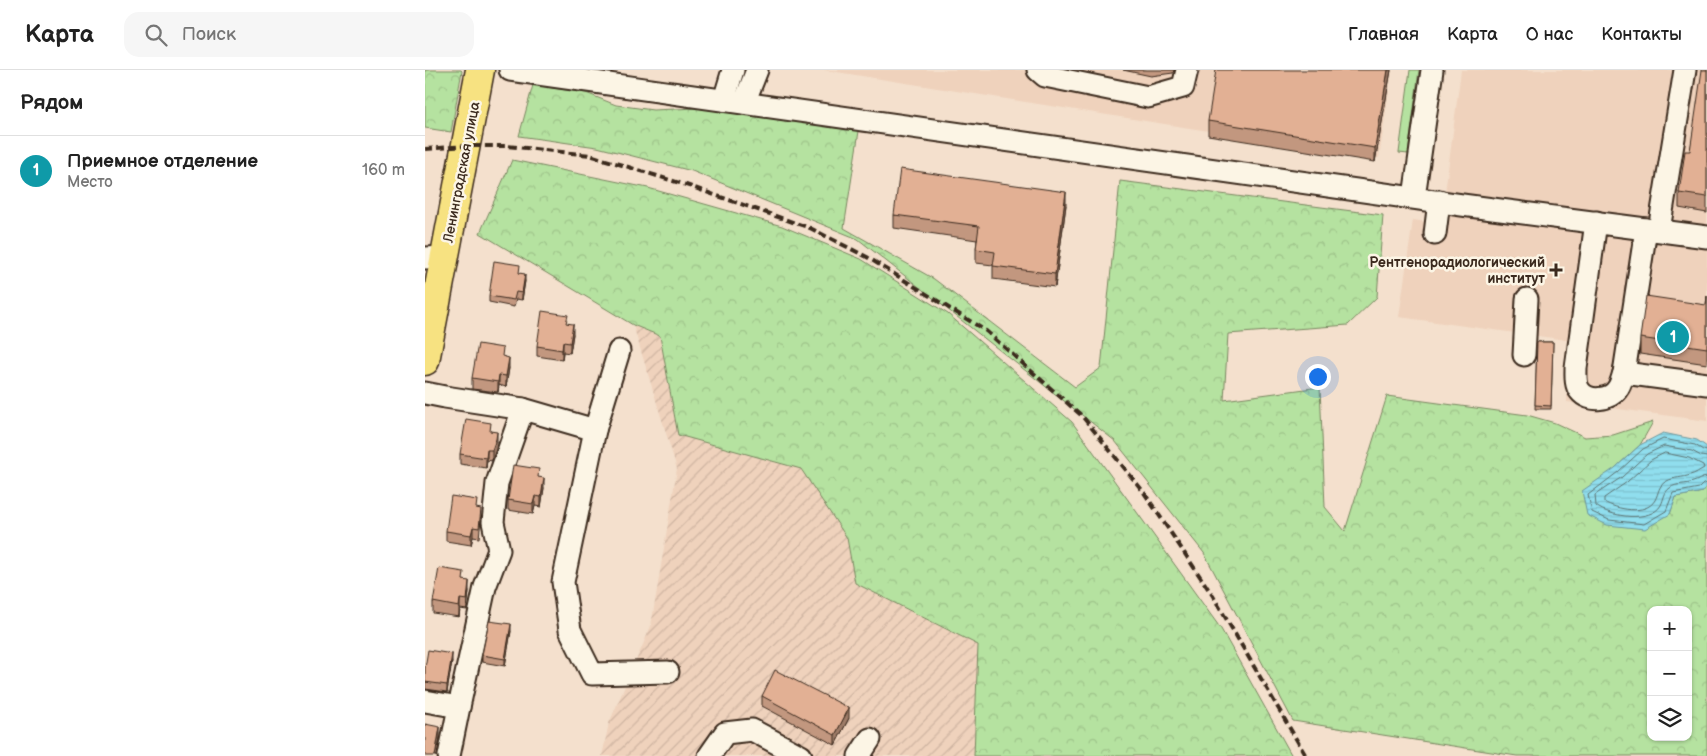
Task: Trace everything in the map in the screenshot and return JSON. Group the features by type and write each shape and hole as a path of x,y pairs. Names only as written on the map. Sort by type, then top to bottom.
{"main road":[{"name":"Ленинградская улица","path":"425,362 435,257 480,70"}],"street":[{"path":"509,70 1414,198 1707,237"},
{"path":"733,70 735,102"},
{"path":"735,102 757,70"},
{"path":"1038,70 1045,76 1087,78 1148,97 1183,87 1187,70"},
{"path":"1414,198 1432,70"},
{"path":"1597,222 1576,368 1577,382 1581,392 1591,398 1608,398 1618,389 1624,373 1685,70"},
{"path":"1435,234 1439,201"},
{"path":"1524,355 1527,299"},
{"path":"619,351 595,430 563,582 570,630 592,674 668,672"},
{"path":"1624,373 1707,384"},
{"path":"425,393 445,398 523,409 595,430"},
{"path":"449,756 485,586 499,550 493,522 497,483 523,409"},
{"path":"425,701 459,707"},
{"path":"709,756 725,733 752,730 801,756"}],"shaded area":[{"path":"824,70 1392,70 1379,158"},
{"name":"Рентгенорадиологический институт","path":"1461,70 1707,70 1707,421 1567,402 1567,340 1399,317 1413,220 1441,224"},
{"path":"633,325 660,336 678,435 801,469 847,538 855,583 978,645 974,756 602,756 609,723 651,626 677,469"}],"green space":[{"path":"425,70 462,71 451,132 425,128"},
{"path":"1410,70 1419,70 1408,154 1399,153"},
{"path":"533,85 586,93 616,105 653,110 697,108 859,131 844,228 934,279 1075,387 1101,368 1120,181 1383,215 1377,297 1348,325 1228,334 1224,400 1320,387 1325,507 1345,531 1387,396 1527,415 1555,423 1585,437 1613,435 1653,422 1640,445 1615,468 1670,514 1676,497 1703,492 1707,484 1707,756 1517,756 1293,721 1204,553 1115,441 858,239 692,171 597,147 519,136"},
{"path":"512,160 648,188 782,226 861,259 948,314 1072,422 1221,629 1292,756 974,756 978,645 855,583 847,538 801,469 678,435 660,336 633,325 480,233"}],"water":[{"path":"1663,433 1697,440 1707,447 1707,484 1703,492 1676,497 1670,514 1645,529 1607,525 1587,515 1582,491 1615,468 1640,445"}],"building":[{"path":"1216,70 1388,70 1375,148 1208,121"},
{"path":"1702,70 1707,70 1707,197 1679,193 1685,151 1690,151"},
{"path":"900,169 1066,192 1055,274 993,266 995,252 976,249 979,226 894,215"},
{"path":"494,261 520,265 519,273 525,274 522,293 516,292 514,300 489,296"},
{"path":"1646,296 1706,305 1707,296 1707,348 1640,338"},
{"path":"542,311 568,315 566,323 573,324 570,343 563,342 562,350 537,346"},
{"path":"1537,342 1553,342 1551,406 1535,405"},
{"path":"478,344 503,348 502,356 509,358 506,376 499,375 498,382 472,378"},
{"path":"466,419 491,423 490,431 497,432 492,450 487,450 486,458 460,454"},
{"path":"513,465 539,469 538,477 544,478 541,497 535,496 533,504 508,500"},
{"path":"451,496 477,500 476,508 481,509 479,528 473,527 471,535 446,531"},
{"path":"439,568 464,572 463,580 469,581 467,600 460,599 459,607 433,602"},
{"path":"489,621 511,624 505,659 482,655"},
{"path":"428,650 452,654 447,685 425,682"},
{"path":"775,670 849,708 835,735 762,696"},
{"path":"425,724 440,727 435,756 425,756"}],"railway":[{"path":"425,149 507,146 590,155 686,185 810,228 867,257 986,331 1082,416 1143,491 1213,596 1306,756"}],"place":[{"name":"Рентгенорадиологический институт","path":"1556,270"},
{"name":"Приемное отделение","path":"1673,337"}]}
